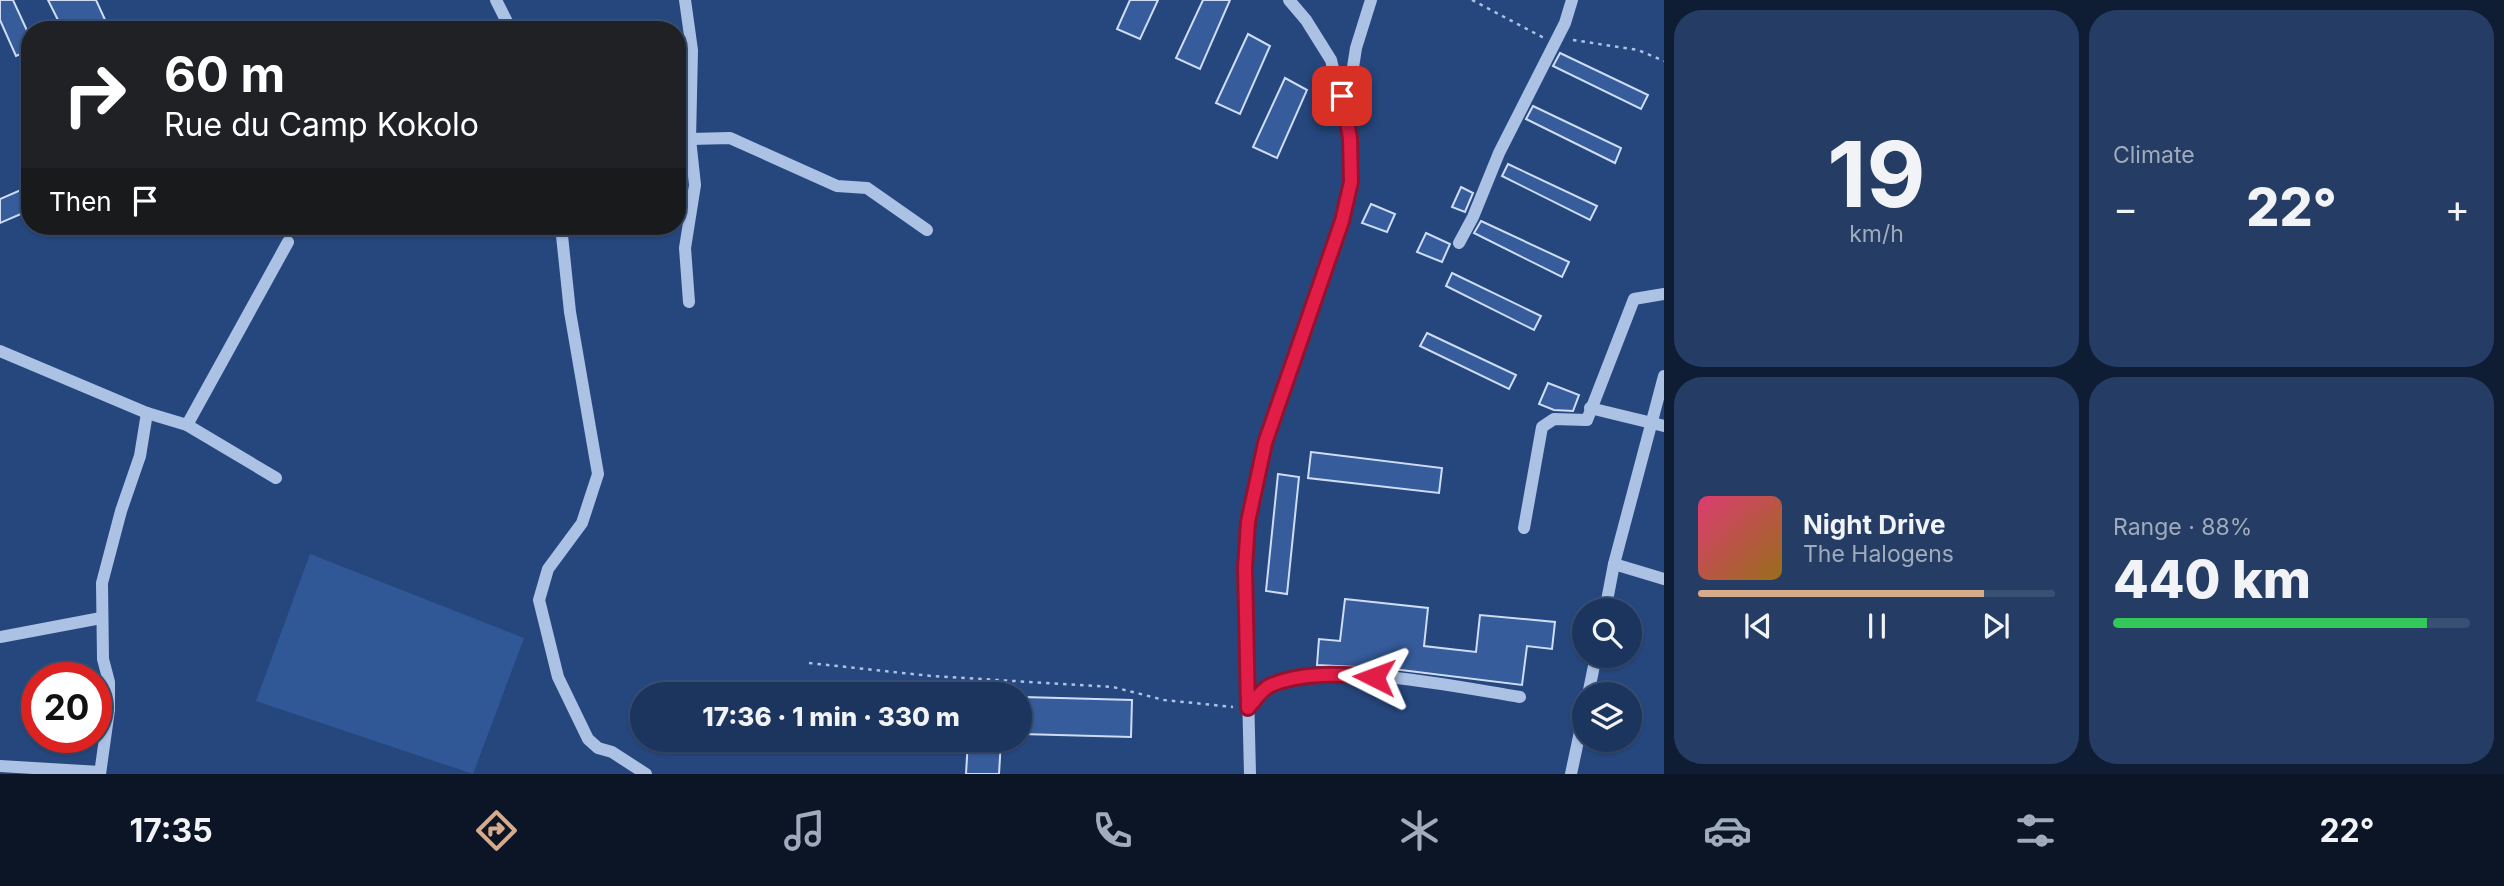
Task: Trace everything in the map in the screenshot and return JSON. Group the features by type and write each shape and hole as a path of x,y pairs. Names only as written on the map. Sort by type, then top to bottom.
{"street":[{"path":"496,0 506,21"},
{"path":"685,0 692,50 690,139 695,185 685,248 689,302"},
{"path":"1250,774 1245,568 1248,522 1265,443 1342,221 1351,182 1350,138 1331,60 1306,20 1289,0"},
{"path":"1346,117 1356,48 1371,0"},
{"path":"1459,243 1473,217 1499,153 1565,23 1572,0"},
{"path":"690,139 730,138 837,186 867,188 927,230"},
{"path":"562,235 570,312 598,474 582,523 548,569 539,600 558,677 588,739 598,748 612,752 646,774"},
{"path":"187,425 288,242"},
{"path":"1524,528 1542,427 1554,419 1587,420 1634,299 1664,294"},
{"path":"0,351 147,413 187,425 276,478"},
{"path":"1607,598 1614,564 1658,424 1664,376"},
{"path":"1590,408 1658,424"},
{"path":"0,766 100,773 109,710 109,682 103,659 102,583 109,550 140,456 147,413"},
{"path":"1614,564 1664,579"},
{"path":"0,637 101,618"},
{"path":"1248,708 1268,686 1304,677 1348,674 1424,682 1520,697"},
{"path":"1571,774 1576,752"}],"path":[{"path":"809,663 931,676 1113,687 1164,700 1248,708"}],"shaded area":[{"path":"310,554 524,638 473,774 256,701"}],"building":[{"path":"0,0 13,0 23,21 21,54 16,56 0,20"},
{"path":"48,0 96,0 106,21 58,21"},
{"path":"1130,0 1158,0 1140,39 1117,29"},
{"path":"1203,0 1230,0 1200,69 1176,58"},
{"path":"1248,34 1270,46 1240,114 1216,103"},
{"path":"1560,53 1648,95 1641,109 1553,66"},
{"path":"1285,78 1307,90 1277,158 1253,147"},
{"path":"1533,106 1621,148 1615,163 1526,119"},
{"path":"1508,164 1597,206 1590,220 1502,176"},
{"path":"1461,187 1473,193 1465,212 1452,207"},
{"path":"21,190 21,214 0,223 0,199"},
{"path":"1371,204 1395,214 1387,232 1362,223"},
{"path":"1481,221 1569,262 1562,277 1474,233"},
{"path":"1426,233 1450,244 1442,262 1417,252"},
{"path":"1452,273 1541,316 1534,330 1446,286"},
{"path":"1427,333 1516,375 1509,389 1420,346"},
{"path":"1548,383 1579,395 1573,411 1554,410 1539,404"},
{"path":"1311,452 1442,468 1439,493 1308,478"},
{"path":"1278,474 1299,477 1287,594 1266,591"},
{"path":"1345,599 1428,608 1424,646 1476,652 1480,615 1555,622 1552,649 1527,646 1522,685 1393,669 1317,665 1319,639 1340,641"},
{"path":"1032,697 1132,700 1131,737 1032,734"},
{"path":"967,752 1000,752 999,774 966,774"}],"route":[{"path":"1342,96 1350,138 1351,182 1334,248 1319,284 1265,443 1248,522 1245,568 1248,708 1268,686 1304,677 1348,674 1374,677"}]}
